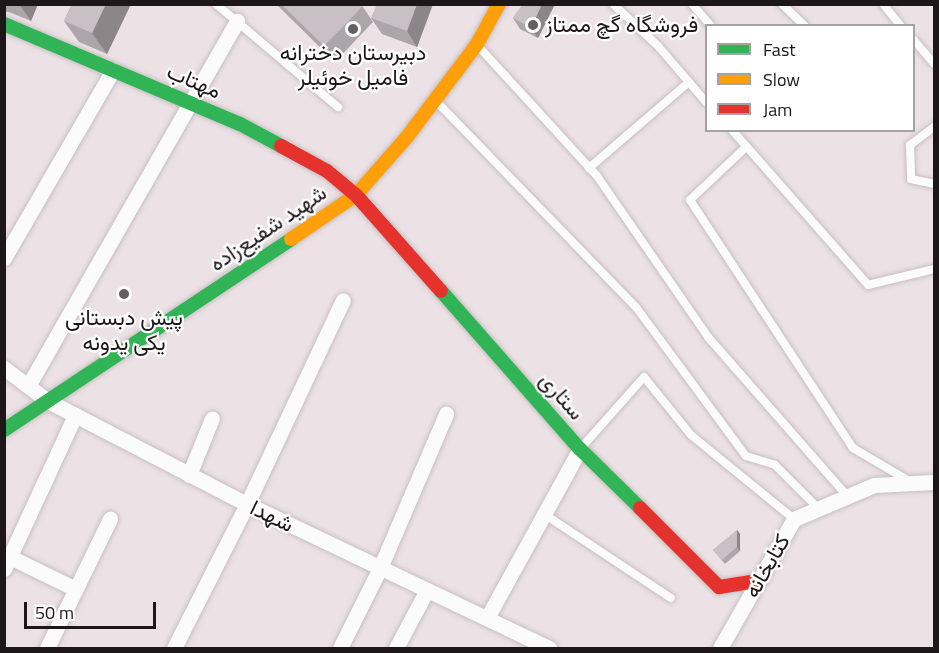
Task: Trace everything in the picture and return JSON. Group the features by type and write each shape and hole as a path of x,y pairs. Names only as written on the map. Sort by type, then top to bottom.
{"street":[{"name":"شهید شفیع‌زاده","path":"4,430 356,195 407,137 477,44 500,4"},
{"path":"27,386 237,21"},
{"name":"مهتاب","path":"4,24 190,102 288,148 327,171 356,195"},
{"path":"4,258 113,70"},
{"name":"ستاری","path":"356,195 580,449 719,587 758,581"},
{"path":"174,648 247,504 343,300"},
{"name":"شهدا","path":"4,368 48,401 189,475 549,648"},
{"path":"340,648 380,568 446,414"},
{"path":"75,415 7,563 76,589"},
{"path":"189,475 212,418"},
{"path":"487,618 580,449"},
{"name":"کتابخانه","path":"720,648 794,519 874,485 934,482"},
{"path":"47,648 110,519"},
{"path":"396,648 427,590"}],"lane":[{"path":"216,4 338,107"},
{"path":"613,4 658,46 705,101"},
{"path":"692,4 709,24"},
{"path":"782,4 803,24"},
{"path":"883,4 899,24"},
{"path":"915,41 934,64"},
{"path":"477,44 589,168 708,337 847,496"},
{"path":"589,168 689,82"},
{"path":"435,99 636,307 746,456 775,465 819,508"},
{"path":"934,127 910,145 911,179 934,184"},
{"path":"734,132 868,285 934,269"},
{"path":"746,147 690,200 853,448 912,483"},
{"path":"580,449 644,377 691,435 794,519"},
{"path":"544,514 671,598"}],"building":[{"path":"72,4 106,4 92,33 64,21"},
{"path":"281,4 361,4 363,6 324,46"},
{"path":"377,4 417,4 407,31 371,18"},
{"path":"523,4 542,4 531,28 513,18"},
{"path":"737,530 737,547 722,560 713,550"}],"traffic: fast":[{"path":"4,24 240,124 281,146"},
{"path":"4,430 291,239"},
{"path":"441,291 580,449 640,508"}],"traffic: slow":[{"path":"291,239 356,195 407,137 477,44 499,4"}],"traffic: jam":[{"path":"281,146 327,171 356,195 441,291"},
{"path":"640,508 719,587 758,581"}],"place":[{"name":"فروشگاه گچ ممتاز","path":"533,25"},
{"name":"دبیرستان دخترانه فامیل خوئیلر","path":"353,29"},
{"name":"پیش دبستانی یکی یدونه","path":"124,294"}]}
